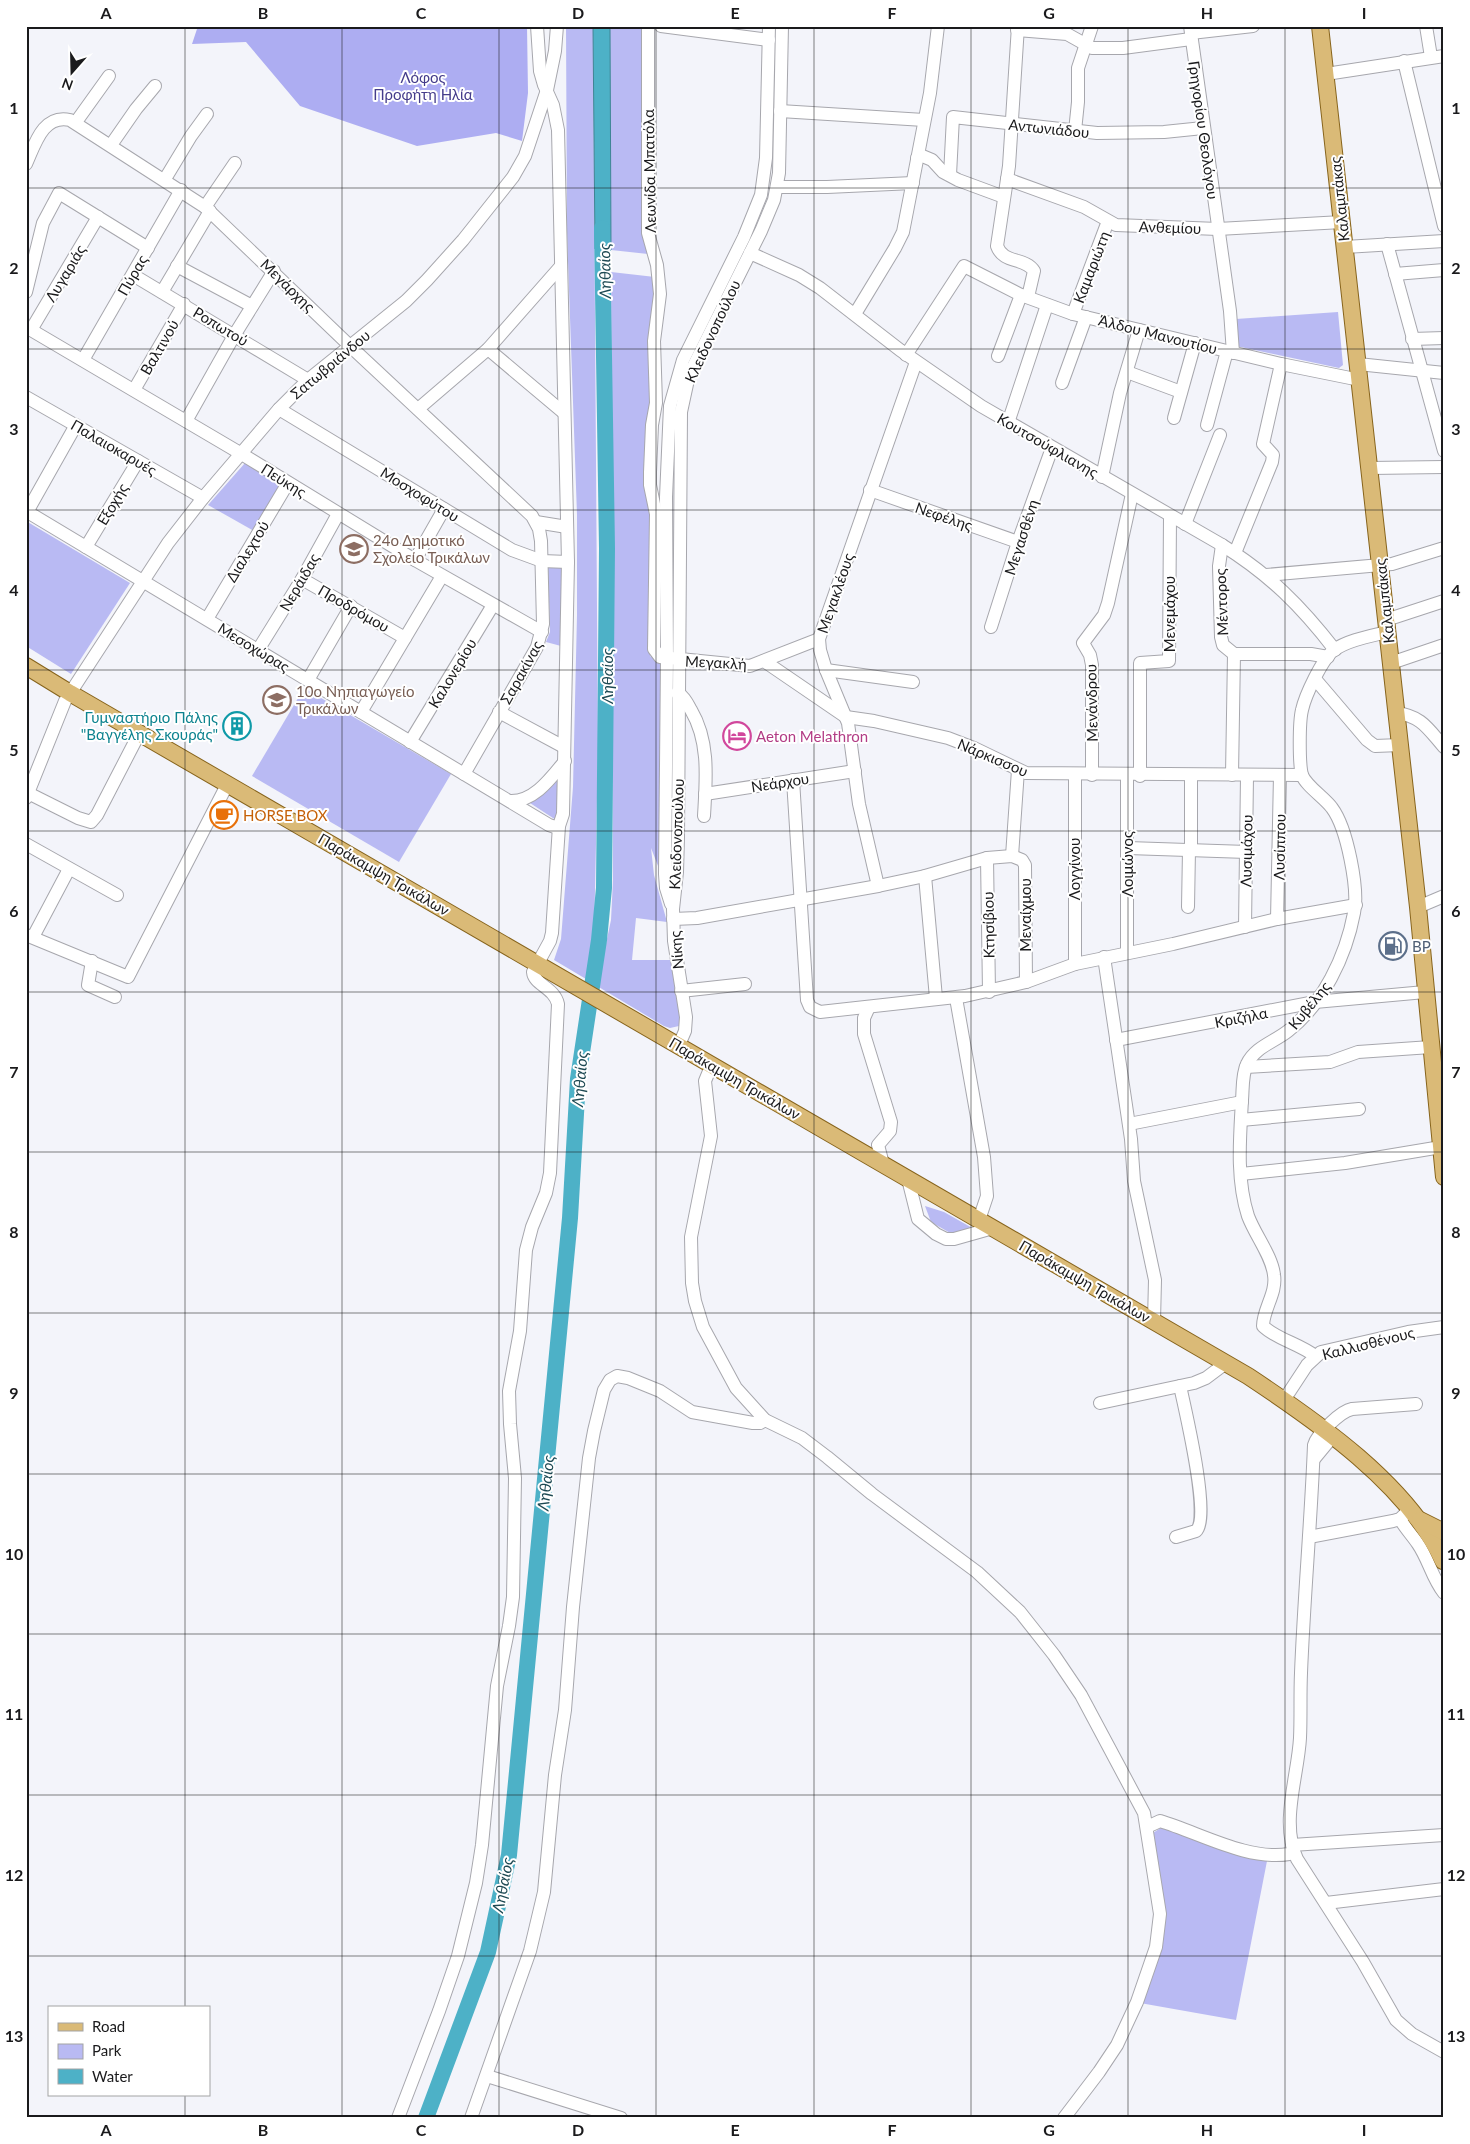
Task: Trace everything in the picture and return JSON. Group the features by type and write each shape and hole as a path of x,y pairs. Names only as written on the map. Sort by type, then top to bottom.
{"main road":[{"name":"Καλαμπάκας","path":"1320,26 1418,907 1444,1177"},
{"name":"Παράκαμψη Τρικάλων","path":"26,666 1226,1363 1284,1400 1329,1433 1370,1468 1444,1561"},
{"name":"Παράκαμψη Τρικάλων","path":"1410,1516 1444,1532"}],"street":[{"path":"398,2118 442,2002 467,1921 482,1845 497,1686 511,1616 514,1478 509,1390 520,1331 526,1250 532,1227 546,1193 550,1173 558,1004 555,996 533,975 542,966 554,923 559,826 563,816 568,562 558,130 555,111 540,71 537,26"},
{"name":"Σατωβριάνδου","path":"28,788 70,693 143,581 202,498 279,409 308,380 406,301 463,240 501,192 525,156 547,90 555,50 557,26"},
{"name":"Λεωνίδα Μπατόλα","path":"648,26 648,233 657,265 660,294 654,341 656,403 652,425 650,485 661,512"},
{"path":"662,26 703,29 768,40"},
{"name":"Κλειδονοπούλου","path":"673,659 661,512 668,421 676,377 750,225 763,186 769,26"},
{"name":"Κλειδονοπούλου","path":"673,914 678,872 673,659 681,412 689,375 750,253 768,214 777,187 782,26"},
{"path":"855,314 900,237 913,183 931,82 938,26"},
{"path":"1075,131 1078,102 1077,73 1092,26"},
{"path":"998,356 1034,271 1032,267 1006,258 999,253 997,246 1007,179 1017,28 1067,34 1092,48 1123,48 1191,33 1253,26"},
{"path":"1326,74 1437,56 1426,26"},
{"name":"Γρηγορίου Θεολόγου","path":"1191,33 1230,312 1230,352 1207,426"},
{"path":"1404,61 1444,226"},
{"path":"26,164 36,141 47,125 53,120 63,118 76,122 109,76"},
{"path":"111,145 155,86"},
{"path":"780,111 924,120"},
{"path":"165,179 207,114"},
{"name":"Αντωνιάδου","path":"950,175 953,117 1075,131 1154,132 1203,128"},
{"name":"Μεγάρχης","path":"76,122 208,209 274,270 350,346 517,500 536,522 540,534 542,561"},
{"path":"917,158 920,155 927,157 950,175 971,186 1004,197"},
{"path":"162,292 236,163"},
{"name":"Ανθεμίου","path":"1007,179 1084,207 1116,225 1218,229 1342,222"},
{"path":"777,187 913,183"},
{"name":"Πύρας","path":"84,360 181,190"},
{"path":"26,292 43,223 59,193 148,248"},
{"name":"Λυγαριάς","path":"29,328 98,217"},
{"name":"Καμαριώτη","path":"1062,383 1108,221"},
{"path":"1345,247 1444,241"},
{"path":"1387,244 1421,371 1438,406 1444,452"},
{"name":"Κουτσούφλιανης","path":"750,253 810,281 911,358 1008,423 1235,553 1266,575 1305,613 1331,653"},
{"path":"177,266 252,306"},
{"path":"418,409 488,349 561,266"},
{"name":"Άλδου Μανουτίου","path":"964,266 1024,296 1080,315 1281,364 1360,380"},
{"name":"Μεγακλέους","path":"878,886 861,813 854,771 851,735 846,717 826,670 819,640 870,490 911,358 964,266"},
{"path":"186,420 274,270"},
{"path":"1395,274 1444,270"},
{"name":"Ροπωτού","path":"133,275 235,334 308,380"},
{"name":"Βαλτινού","path":"134,390 184,304"},
{"path":"1008,423 1047,305"},
{"name":"Πεύκης","path":"29,328 186,420 414,560 542,632"},
{"path":"1102,477 1120,393 1139,330"},
{"path":"1412,339 1444,338"},
{"path":"1174,418 1195,343"},
{"path":"488,349 564,413"},
{"path":"1235,553 1272,462 1272,455 1263,444 1281,364"},
{"path":"1358,364 1444,372"},
{"path":"1127,372 1181,392"},
{"name":"Παλαιοκαρυές","path":"26,397 202,498"},
{"name":"Μοσχοφύτου","path":"279,409 340,444 444,510 512,550 542,561 568,562"},
{"path":"27,511 76,425"},
{"path":"1185,524 1220,435"},
{"name":"Μεγασθένη","path":"991,627 1018,542 1052,448"},
{"name":"Εξοχής","path":"86,547 138,461"},
{"path":"1370,468 1444,467"},
{"name":"Διαλεχτού","path":"207,619 288,482"},
{"name":"Νεφέλης","path":"870,490 1018,542"},
{"name":"Μενάνδρου","path":"1092,775 1092,665 1090,655 1083,643 1104,615 1108,603 1132,494"},
{"path":"414,560 444,510"},
{"name":"Μεσοχώρας","path":"27,511 551,826 559,826"},
{"name":"Νεράιδας","path":"258,650 338,514"},
{"name":"Μενεμάχου","path":"1133,775 1140,663 1169,662 1170,516"},
{"path":"536,522 567,527"},
{"name":"Μέντορος","path":"1222,545 1219,566 1222,643 1234,654"},
{"path":"1266,575 1380,565 1399,562 1444,548"},
{"name":"Σαρακίνας","path":"464,774 537,647 542,632 542,561"},
{"path":"361,712 442,576"},
{"name":"Προδρόμου","path":"302,578 405,638"},
{"path":"1232,775 1234,654 1331,653 1444,601"},
{"name":"Καλονερίου","path":"410,742 493,605"},
{"path":"308,680 351,606"},
{"name":"Μεγακλή","path":"673,659 746,666 819,640"},
{"path":"1391,663 1444,645"},
{"path":"1302,775 1301,713 1316,679 1331,653"},
{"name":"Νάρκισσου","path":"764,661 846,717 874,721 948,738 974,748 1018,770 1032,774 1302,775"},
{"path":"826,670 913,682"},
{"path":"1316,679 1367,740 1375,746 1400,746"},
{"path":"673,693 688,704 702,731 705,743 704,816"},
{"path":"499,712 564,747"},
{"path":"1396,713 1409,714 1419,719 1444,746"},
{"path":"28,788 85,821 90,822 97,815 140,732"},
{"path":"510,801 520,802 541,788 565,761"},
{"path":"673,914 697,918 802,901 925,876 987,858 1012,856 1018,770"},
{"name":"Νεάρχου","path":"705,794 854,771"},
{"name":"Λογγίνου","path":"1075,775 1075,964"},
{"name":"Λοιμώνος","path":"1127,952 1128,848 1133,775"},
{"path":"1188,907 1191,775"},
{"name":"Λυσίππου","path":"1277,920 1280,775"},
{"name":"Κυβέλης","path":"1246,1067 1257,1052 1289,1030 1315,1002 1338,963 1352,923 1356,904 1350,856 1336,815 1302,775"},
{"name":"Λυσιμάχου","path":"1245,927 1248,776"},
{"path":"793,780 807,1000 810,1007 820,1012 936,998 956,998 989,992 1026,982 1075,964 1104,957 1356,904"},
{"path":"69,869 30,936 128,978 228,783"},
{"path":"26,844 117,895"},
{"path":"1128,848 1247,852"},
{"name":"Μεναίχμου","path":"1012,856 1022,860 1025,865 1026,982"},
{"name":"Κτησίβιου","path":"987,858 989,992"},
{"path":"925,876 936,998"},
{"path":"1418,907 1444,896"},
{"name":"Νίκης","path":"673,914 675,960 686,1024 679,1045"},
{"path":"1104,957 1135,1186 1155,1280 1154,1321"},
{"path":"92,961 88,985 114,997"},
{"name":"Νίκης","path":"681,991 745,984"},
{"name":"Κριζήλα","path":"1116,1040 1315,1002 1425,992"},
{"path":"908,1179 918,1219 936,1234 946,1239 954,1239 986,1224 987,1196 984,1157 956,998"},
{"path":"869,1007 864,1018 864,1034 891,1122 890,1131 878,1145 883,1164"},
{"path":"1315,1356 1269,1332 1263,1326 1274,1283 1274,1273 1248,1214 1241,1174 1241,1120 1246,1067 1330,1062 1358,1052 1430,1047"},
{"path":"712,1064 705,1081 711,1136 691,1236 691,1270 695,1301 703,1327 736,1388 765,1420 796,1435 821,1452 872,1494 976,1572 1020,1612 1054,1655 1081,1695 1144,1813 1160,1914 1156,1947 1137,2002 1117,2045 1100,2072 1064,2118"},
{"path":"1128,1124 1242,1102"},
{"path":"1241,1120 1359,1109"},
{"path":"1241,1174 1345,1163 1441,1137"},
{"name":"Καλλισθένους","path":"1284,1400 1315,1356 1329,1350 1408,1332 1444,1327"},
{"path":"1100,1403 1180,1386 1206,1378 1226,1363"},
{"path":"471,2118 530,1951 544,1892 555,1776 565,1710 572,1616 589,1458 604,1390 610,1380 622,1376 660,1391 692,1412 753,1424 765,1420"},
{"path":"1176,1537 1196,1531 1201,1523 1196,1469 1180,1386"},
{"path":"1416,1404 1348,1410 1329,1433 1314,1459 1301,1673 1300,1737 1291,1815 1291,1850 1326,1903 1396,2020 1412,2034 1444,2052"},
{"path":"1309,1537 1384,1523 1410,1516"},
{"path":"1410,1516 1405,1528 1418,1543 1434,1579 1444,1593"},
{"path":"1144,1813 1160,1821 1254,1853 1274,1856 1291,1850 1444,1835"},
{"path":"1147,1827 1160,1821"},
{"path":"1326,1903 1444,1889"},
{"path":"487,2076 621,2118"}],"green space":[{"name":"Λόφος Προφήτη Ηλία","path":"198,26 527,26 528,93 522,141 496,133 417,146 300,106 246,42 192,44"},
{"path":"566,26 593,26 598,751 594,937 586,979 554,960 561,939 573,787 577,615 577,515 567,233"},
{"path":"610,26 644,26 648,254 611,250"},
{"path":"611,272 655,277 650,656 661,664 660,871 651,848 654,875 667,922 636,918 632,960 671,960 681,1014 679,1026 670,1028 597,986 611,920 613,880"},
{"path":"1338,312 1343,365 1339,368 1236,346 1236,319"},
{"path":"245,463 282,485 254,531 208,505"},
{"path":"26,521 130,583 71,674 26,646"},
{"path":"548,566 562,567 561,646 546,642 550,632"},
{"path":"304,688 451,774 399,862 252,776"},
{"path":"558,780 557,818 556,820 530,803"},
{"path":"925,1206 944,1212 974,1229 952,1234 931,1222"},
{"path":"1162,1827 1267,1861 1236,2020 1140,2003 1159,1951 1153,1833"}],"water":[{"name":"Ληθαίος","path":"593,26 610,26 611,250 595,249"}],"waterway":[{"name":"Ληθαίος","path":"426,2118 488,1952 509,1855 570,1218 578,1079 599,940 604,888 607,548 602,228"}],"place":[{"name":"24ο Δημοτικό Σχολείο Τρικάλων","path":"354,549"},
{"name":"10ο Νηπιαγωγείο Τρικάλων","path":"277,700"},
{"name":"Γυμναστήριο Πάλης \"Βαγγέλης Σκουράς\"","path":"237,726"},
{"name":"Aeton Melathron","path":"737,736"},
{"name":"HORSE BOX","path":"224,815"},
{"name":"BP","path":"1393,946"}]}
